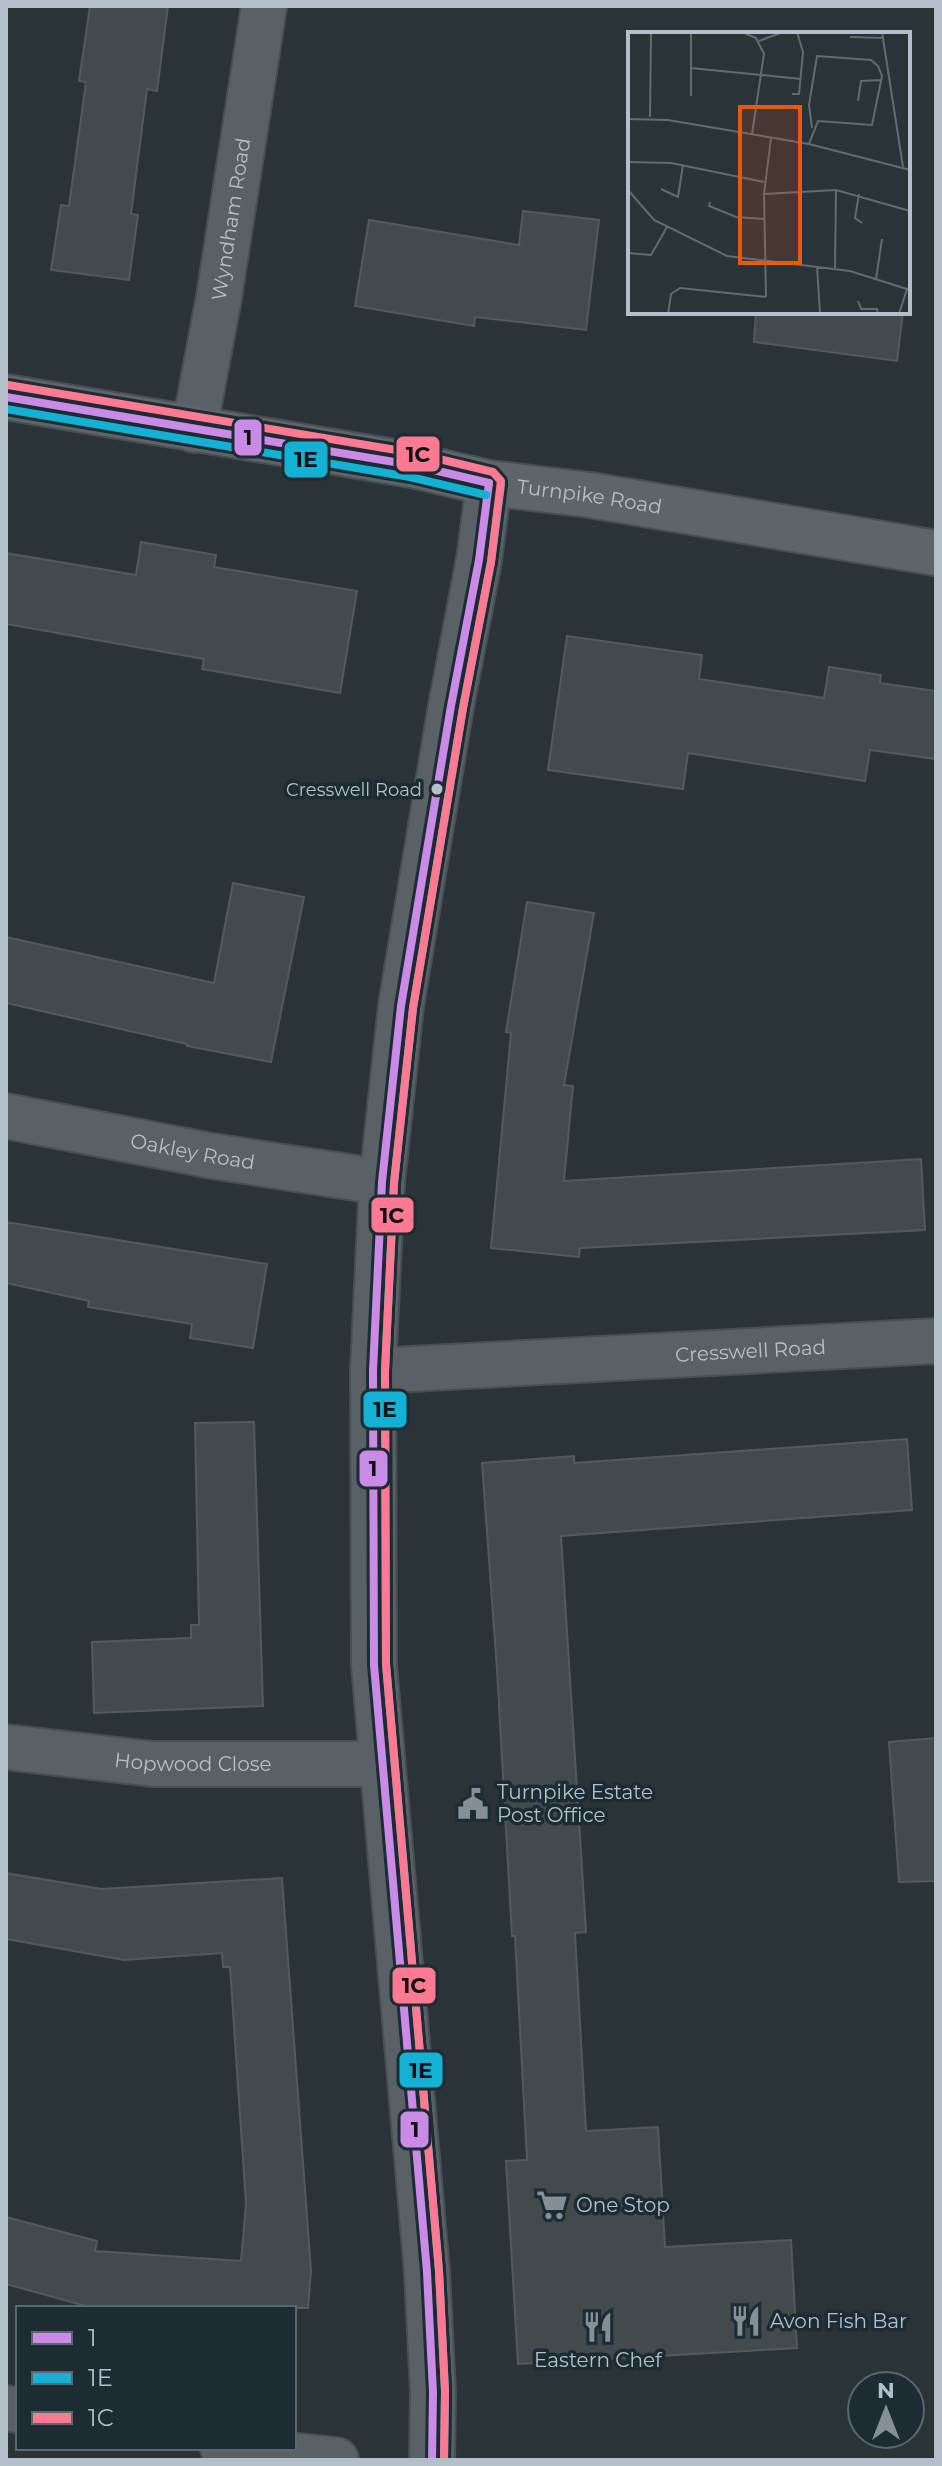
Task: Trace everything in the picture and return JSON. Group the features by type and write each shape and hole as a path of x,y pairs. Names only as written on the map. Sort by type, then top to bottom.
{"street":[{"name":"Wyndham Road","path":"194,430 219,297 264,6"},
{"name":"Turnpike Road","path":"6,397 412,465 489,483 590,495 936,553"},
{"path":"432,2460 433,2392 427,2272 381,1764 372,1593 373,1371 382,1182 403,990 479,560 489,483"},
{"name":"Oakley Road","path":"6,1116 212,1156 382,1182"},
{"name":"Cresswell Road","path":"373,1371 936,1341"},
{"name":"Hopwood Close","path":"6,1747 153,1764 381,1764"},
{"path":"242,2450 336,2460"}],"building":[{"path":"90,6 168,6 157,91 147,89 131,214 138,215 129,280 51,270 61,205 69,206 86,82 79,81"},
{"path":"523,211 599,220 586,330 475,317 474,326 355,306 369,220 519,245"},
{"path":"756,314 903,314 897,361 754,342"},
{"path":"141,542 216,555 214,567 357,591 340,693 202,669 204,659 6,624 6,553 136,575"},
{"path":"567,636 702,655 699,679 824,698 829,667 881,675 880,683 936,691 936,759 870,750 865,781 688,753 683,789 548,770"},
{"path":"233,883 304,897 271,1062 187,1046 6,1003 6,937 214,983"},
{"path":"527,902 594,913 564,1085 573,1086 564,1181 921,1159 925,1230 580,1248 579,1257 491,1248 511,1033 506,1032"},
{"path":"6,1222 267,1264 253,1348 190,1338 192,1324 88,1307 89,1301 6,1283"},
{"path":"254,1422 263,1706 94,1713 92,1642 191,1638 191,1625 199,1625 195,1423"},
{"path":"907,1439 912,1510 561,1536 586,1932 575,1933 586,2131 658,2127 665,2247 791,2240 797,2348 518,2364 506,2161 527,2160 515,1936 512,1936 482,1463 574,1456 574,1463"},
{"path":"936,1738 936,1881 899,1882 889,1742"},
{"path":"6,1873 101,1889 282,1878 311,2271 308,2308 86,2306 6,2284 6,2217 97,2241 95,2251 241,2261 246,2204 230,1967 223,1967 222,1953 124,1960 6,1939"}],"transit line":[{"name":"1C","path":"8,385 414,453 493,472 501,481 491,562 463,708 413,1008 394,1183 385,1371 386,1664 439,2271 445,2391 444,2460"},
{"name":"1","path":"6,397 412,465 489,483"},
{"name":"1E","path":"6,409 410,477 486,495"},
{"name":"1","path":"432,2460 433,2392 427,2272 374,1665 373,1371 382,1182 401,1006 451,706 479,560 489,483"},
{"name":"1E","path":"444,2460 445,2391 439,2271 386,1664 385,1371 394,1183 413,1008 463,708 491,562 501,485"}],"place":[{"name":"Cresswell Road","path":"437,789"},
{"name":"Turnpike Estate Post Office","path":"473,1804"},
{"name":"One Stop","path":"552,2205"},
{"name":"Avon Fish Bar","path":"746,2321"},
{"name":"Eastern Chef","path":"598,2327"}]}
